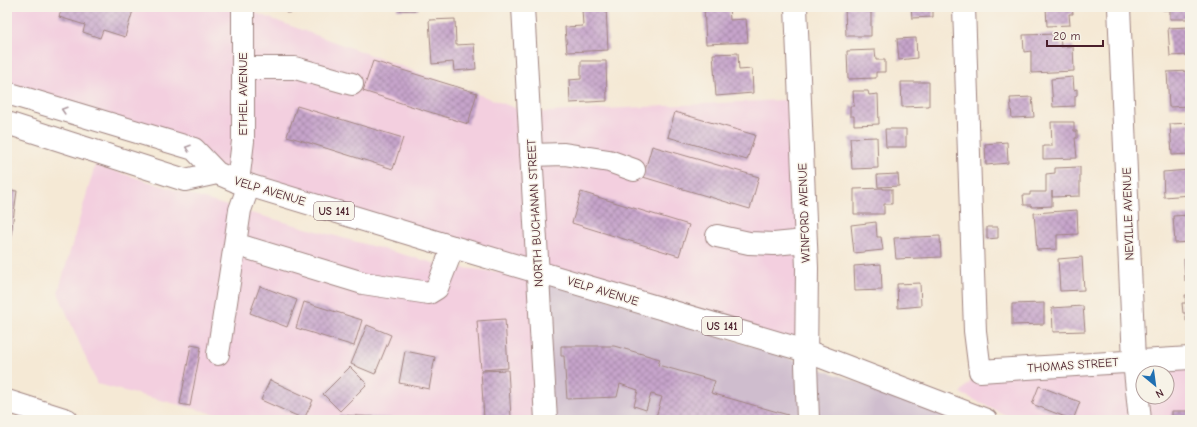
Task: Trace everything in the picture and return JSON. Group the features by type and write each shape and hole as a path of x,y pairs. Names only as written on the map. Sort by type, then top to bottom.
{"street":[{"name":"ETHEL AVENUE","path":"218,354 244,184 243,7"},
{"name":"NORTH BUCHANAN STREET","path":"523,7 546,420"},
{"name":"WINFORD AVENUE","path":"796,7 807,268 806,364 808,420"},
{"name":"THOMAS STREET","path":"964,7 975,331 980,371 1190,358"},
{"name":"NEVILLE AVENUE","path":"1119,7 1134,361 1140,420"},
{"path":"243,68 294,68 352,84"},
{"name":"VELP AVENUE","path":"7,93 194,149 217,173 244,184 806,351 986,420"},
{"path":"7,123 185,180 217,173"},
{"path":"531,156 564,154 609,161 634,170"},
{"path":"718,236 749,243 774,244 805,241"},
{"path":"235,244 363,284 429,293 437,288 453,247"},
{"path":"7,402 67,420"}],"shaded area":[{"path":"7,7 239,7 529,113 800,99 806,351 249,185 194,149 7,93"},
{"path":"95,165 240,210 445,266 538,276 546,420 239,420 97,384 58,293"},
{"path":"538,276 806,364 965,420 546,420"},
{"path":"1190,358 1190,420 1016,420 960,393 980,371"}],"building":[{"path":"62,7 134,7 125,37 103,30 100,38 83,32 85,25 59,17"},
{"path":"286,7 311,7 311,11 286,13"},
{"path":"397,7 418,7 418,10 397,10"},
{"path":"606,7 608,50 567,52 565,27 583,26 582,9"},
{"path":"704,7 729,7 730,20 746,19 748,42 706,44"},
{"path":"845,7 871,7 871,36 846,36"},
{"path":"911,7 933,7 933,17 912,18"},
{"path":"1046,7 1072,7 1073,14 1069,14 1070,25 1047,26"},
{"path":"1163,7 1190,7 1190,19 1170,19 1170,10 1163,10"},
{"path":"455,19 456,45 474,44 476,69 454,71 453,62 432,64 429,20"},
{"path":"1190,27 1190,55 1170,56 1168,28"},
{"path":"1060,34 1061,47 1073,46 1074,71 1031,73 1031,51 1024,52 1023,35"},
{"path":"916,38 917,58 899,60 897,39"},
{"path":"875,50 876,60 885,60 885,72 876,72 876,78 848,79 847,51"},
{"path":"738,53 739,70 752,69 753,93 716,96 713,54"},
{"path":"373,61 477,93 468,124 363,91"},
{"path":"581,61 606,61 607,101 570,103 569,80 581,79"},
{"path":"1190,71 1190,106 1169,107 1167,72"},
{"path":"1073,77 1074,90 1077,89 1075,106 1053,107 1051,79"},
{"path":"901,82 929,82 929,106 902,107"},
{"path":"853,91 868,91 869,95 878,94 879,124 854,125 854,116 850,116 850,106 854,106"},
{"path":"1032,97 1034,117 1012,118 1010,98"},
{"path":"297,106 403,138 393,169 287,136"},
{"path":"675,112 755,135 747,160 668,137"},
{"path":"1051,122 1074,122 1074,131 1077,131 1077,138 1075,138 1077,158 1043,159 1043,146 1052,146"},
{"path":"1190,123 1190,154 1172,155 1170,124"},
{"path":"885,129 906,129 906,147 886,147"},
{"path":"877,137 878,168 852,169 850,138"},
{"path":"1007,142 1008,163 986,165 985,144"},
{"path":"652,146 759,177 750,209 643,177"},
{"path":"1080,167 1080,196 1052,197 1052,206 1032,207 1031,205 1024,205 1023,195 1030,195 1030,192 1046,192 1046,174 1055,173 1055,168"},
{"path":"1190,170 1190,195 1164,197 1163,172"},
{"path":"898,174 899,186 878,187 877,175"},
{"path":"854,189 892,189 892,204 884,204 884,214 854,214"},
{"path":"7,190 17,191 9,249 7,249"},
{"path":"581,192 689,225 679,256 572,223"},
{"path":"1077,210 1078,234 1057,235 1057,249 1037,250 1034,213"},
{"path":"1190,215 1190,242 1175,243 1173,216"},
{"path":"876,222 877,237 881,237 883,250 854,253 851,225"},
{"path":"987,227 998,227 998,238 987,239"},
{"path":"940,236 941,257 896,259 894,238"},
{"path":"1082,257 1084,290 1060,291 1058,259"},
{"path":"1184,259 1190,259 1190,280 1185,281"},
{"path":"881,264 882,290 855,291 854,266"},
{"path":"920,283 921,306 898,308 897,284"},
{"path":"260,286 297,300 287,327 250,313"},
{"path":"1185,295 1190,295 1190,320 1186,321 1186,313 1183,313 1182,303 1186,303"},
{"path":"304,302 362,320 354,346 296,328"},
{"path":"1044,303 1044,324 1012,325 1012,304"},
{"path":"1083,306 1085,331 1053,332 1052,308"},
{"path":"505,319 508,368 481,370 477,321"},
{"path":"367,325 391,335 375,374 351,364"},
{"path":"191,345 201,347 190,406 180,404"},
{"path":"561,346 614,346 660,359 658,365 715,381 711,393 788,415 786,420 655,420 662,397 651,394 646,410 634,406 638,390 620,384 617,397 567,399 564,356 561,356"},
{"path":"405,351 435,357 429,389 399,383"},
{"path":"350,367 367,384 340,411 323,394"},
{"path":"508,370 511,417 484,419 481,371"},
{"path":"270,380 313,400 304,419 261,400"},
{"path":"1039,386 1080,402 1073,420 1032,404"},
{"path":"1172,411 1190,411 1190,420 1172,420"},
{"path":"340,415 393,418 392,420 340,420"}]}
